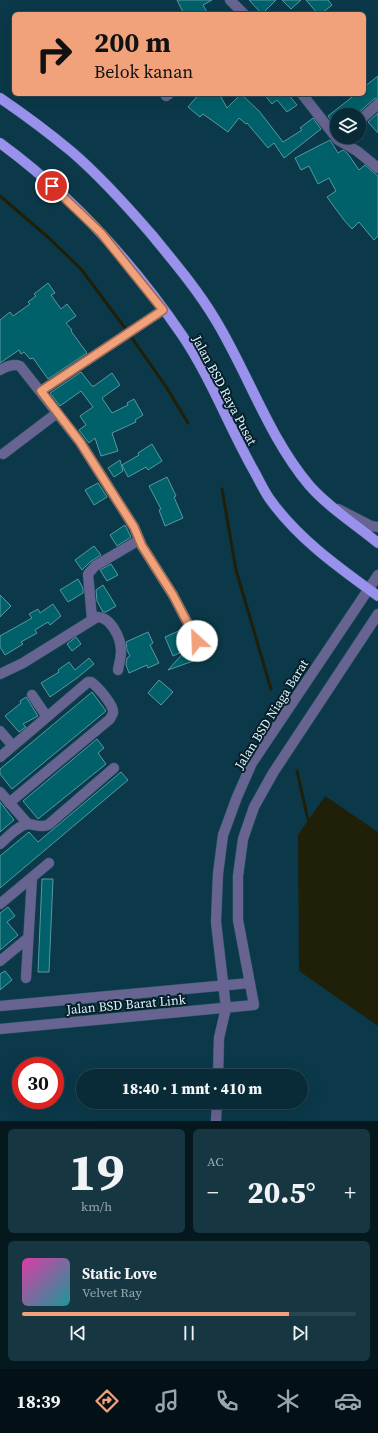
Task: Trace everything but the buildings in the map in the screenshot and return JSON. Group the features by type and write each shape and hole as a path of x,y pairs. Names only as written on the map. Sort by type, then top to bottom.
{"main road":[{"name":"Jalan BSD Raya Pusat","path":"0,98 24,114 73,153 124,202 177,264 215,319 243,368 271,428 309,486 329,505 378,543"},
{"name":"Jalan BSD Raya Pusat","path":"0,143 52,186 101,233 163,310 182,336 209,382 241,450 268,496 285,520 315,549 378,596"}],"street":[{"path":"233,1 242,12"},
{"path":"304,96 330,126"},
{"path":"366,115 378,104"},
{"path":"348,144 378,168"},
{"path":"41,391 163,310"},
{"path":"0,370 17,364 20,366 80,442 134,527 139,540 173,595 197,641"},
{"path":"3,454 58,413"},
{"path":"329,505 371,526 378,527"},
{"path":"92,619 88,574 95,566 139,540"},
{"name":"Jalan BSD Niaga Barat","path":"226,1008 216,922 218,874 223,836 236,797 252,763 378,575"},
{"path":"250,983 238,920 238,876 243,839 254,807 273,773 378,614"},
{"path":"0,674 23,663 59,642 97,617 106,619 116,635 120,645 121,652 118,670"},
{"path":"0,757 88,682 91,682 113,708 113,714 110,719 9,803"},
{"path":"32,695 47,717"},
{"path":"0,731 13,746"},
{"path":"0,792 28,824 41,827 48,825 114,768"},
{"path":"0,844 19,828 28,824"},
{"path":"0,904 49,863"},
{"path":"26,978 32,878"},
{"path":"0,961 28,938"},
{"name":"Jalan BSD Barat Link","path":"0,1006 250,983 254,1005 0,1029"},
{"path":"218,1069 219,1038 226,1008"},
{"path":"216,1121 217,1109"}],"shaded area":[{"path":"325,796 378,832 378,1026 299,971 298,835"}],"waterway":[{"path":"0,196 49,238 81,269 167,388 188,423"},
{"path":"222,489 236,570 271,689"},
{"path":"297,771 308,820"}],"route":[{"path":"52,186 101,233 163,310 41,391 80,442 134,527 142,546 190,624 197,641"}]}
